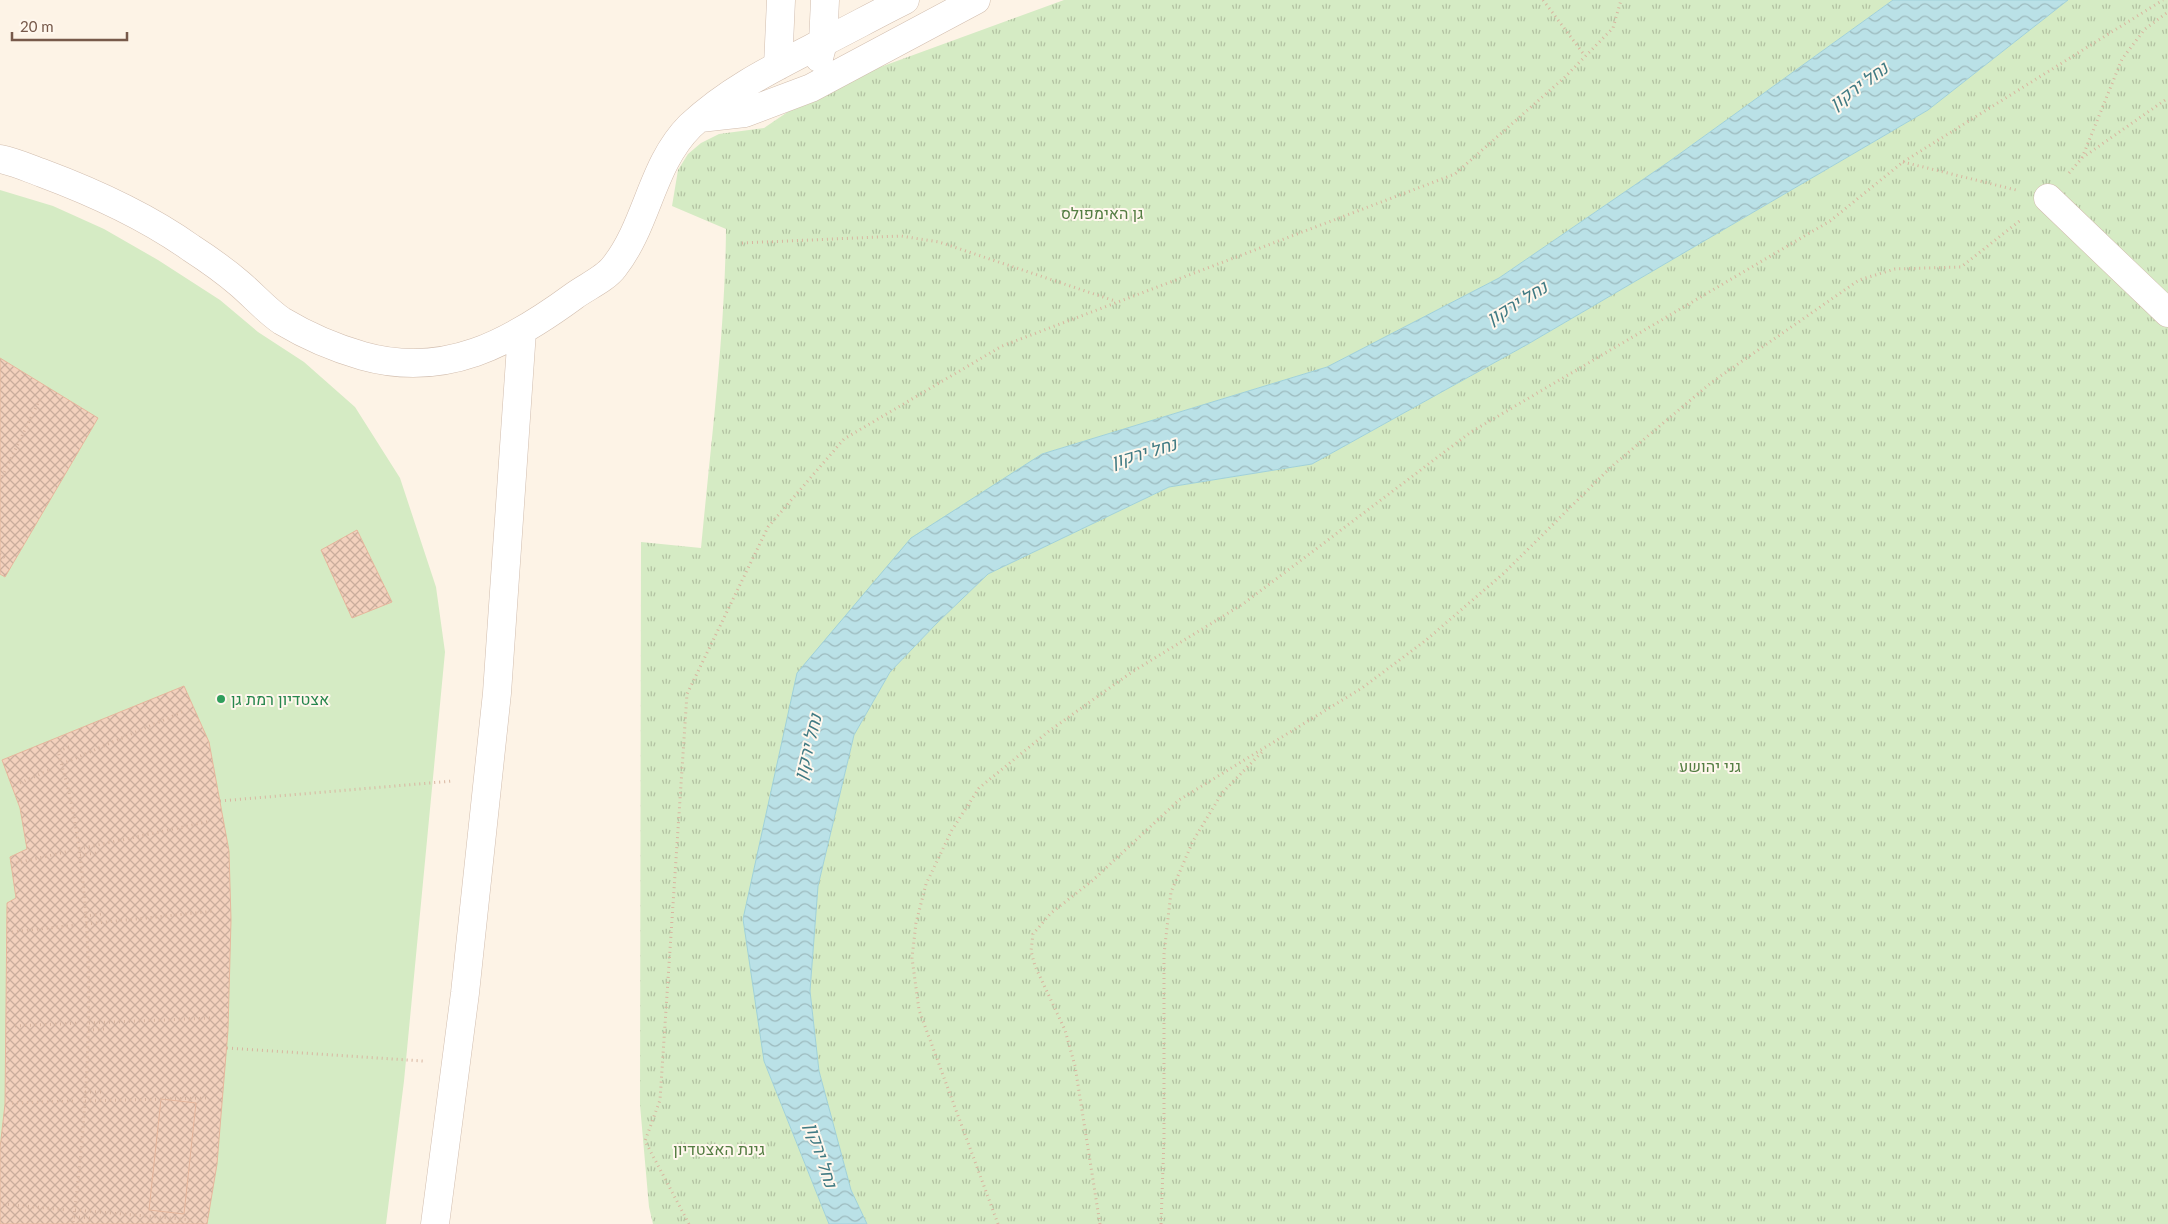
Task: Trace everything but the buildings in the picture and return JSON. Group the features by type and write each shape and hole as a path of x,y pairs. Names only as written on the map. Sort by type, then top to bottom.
{"lane":[{"path":"778,66 781,0"},
{"path":"810,88 822,43 825,0"},
{"path":"0,159 63,181 130,211 189,246 238,282 280,320 321,342 365,357 410,363 454,360 498,345 545,318 613,268 648,201 661,167 674,143 734,89 905,0"},
{"path":"700,118 745,113 810,88 976,0"},
{"path":"778,66 810,88"},
{"path":"2048,198 2168,313"},
{"path":"435,1224 465,993 497,693 522,331"}],"path":[{"path":"1543,0 1585,56"},
{"path":"690,1224 645,1141 660,1100 687,694 768,527 844,439 1002,346 1116,301 1455,174 1565,77 1613,28 1621,0"},
{"path":"998,1224 919,1010 912,958 916,923 926,884 952,830 979,788 1049,731 1132,672 1243,604 1471,432 1830,220 1903,162 2163,0"},
{"path":"2082,158 2122,59 2145,29 2168,12"},
{"path":"1100,1224 1075,1066 1064,1030 1035,966 1031,952 1033,934 1051,914 1092,881 1179,800 1362,688 1425,641 1504,573 1612,467 1712,382 1859,280 1894,269 1961,267 2048,198 2082,158 2168,98"},
{"path":"1903,162 2048,198"},
{"path":"742,243 901,236 938,242 1116,301"},
{"path":"0,481 40,399"},
{"path":"0,554 8,560"},
{"path":"62,764 182,712"},
{"path":"69,747 58,750 71,801 80,855 86,924 89,1023 85,1101 73,1224"},
{"path":"1161,1224 1164,1139 1164,954 1171,892 1193,841 1222,793 1267,747"},
{"path":"20,783 52,768"},
{"path":"220,801 453,781"},
{"path":"79,849 210,821"},
{"path":"16,862 70,851"},
{"path":"80,855 97,853"},
{"path":"86,924 215,910"},
{"path":"85,916 102,914"},
{"path":"12,932 76,925"},
{"path":"89,1023 211,1018"},
{"path":"15,1026 80,1024"},
{"path":"88,1030 105,1029"},
{"path":"227,1048 423,1061"},
{"path":"85,1092 102,1092"},
{"path":"85,1101 206,1098"},
{"path":"12,1102 76,1101"},
{"path":"3,1204 67,1210"},
{"path":"75,1210 193,1220"},
{"path":"74,1217 91,1218"}],"green space":[{"name":"גן האימפולס","path":"1064,0 1893,0 1667,163 1499,278 1327,367 1042,454 828,637 764,1061 829,1224 653,1224 649,1207 640,1105 641,542 701,548 720,349 726,229 672,206 678,170 688,154 701,143 719,134 764,128 823,88"},
{"name":"גני יהושע","path":"2068,0 2168,0 2168,1224 867,1224 851,1190 819,1071 810,991 818,886 854,735 890,672 937,623 988,574 1169,487 1312,464 1528,344 1928,110"},
{"name":"אצטדיון רמת גן","path":"0,190 53,206 104,229 158,260 220,300 258,332 304,362 355,407 400,478 436,587 445,652 404,1081 386,1224 0,1224"}],"water":[{"name":"נחל ירקון","path":"1893,0 2068,0 1928,110 1528,344 1312,464 1169,487 988,574 890,672 854,735 818,886 810,991 819,1071 851,1190 867,1224 829,1224 764,1061 743,919 797,673 911,538 1042,454 1327,367 1499,278 1667,163"}],"place":[{"name":"אצטדיון רמת גן","path":"221,699"}],"park label":[{"name":"גינת האצטדיון","path":"719,1149"}]}
